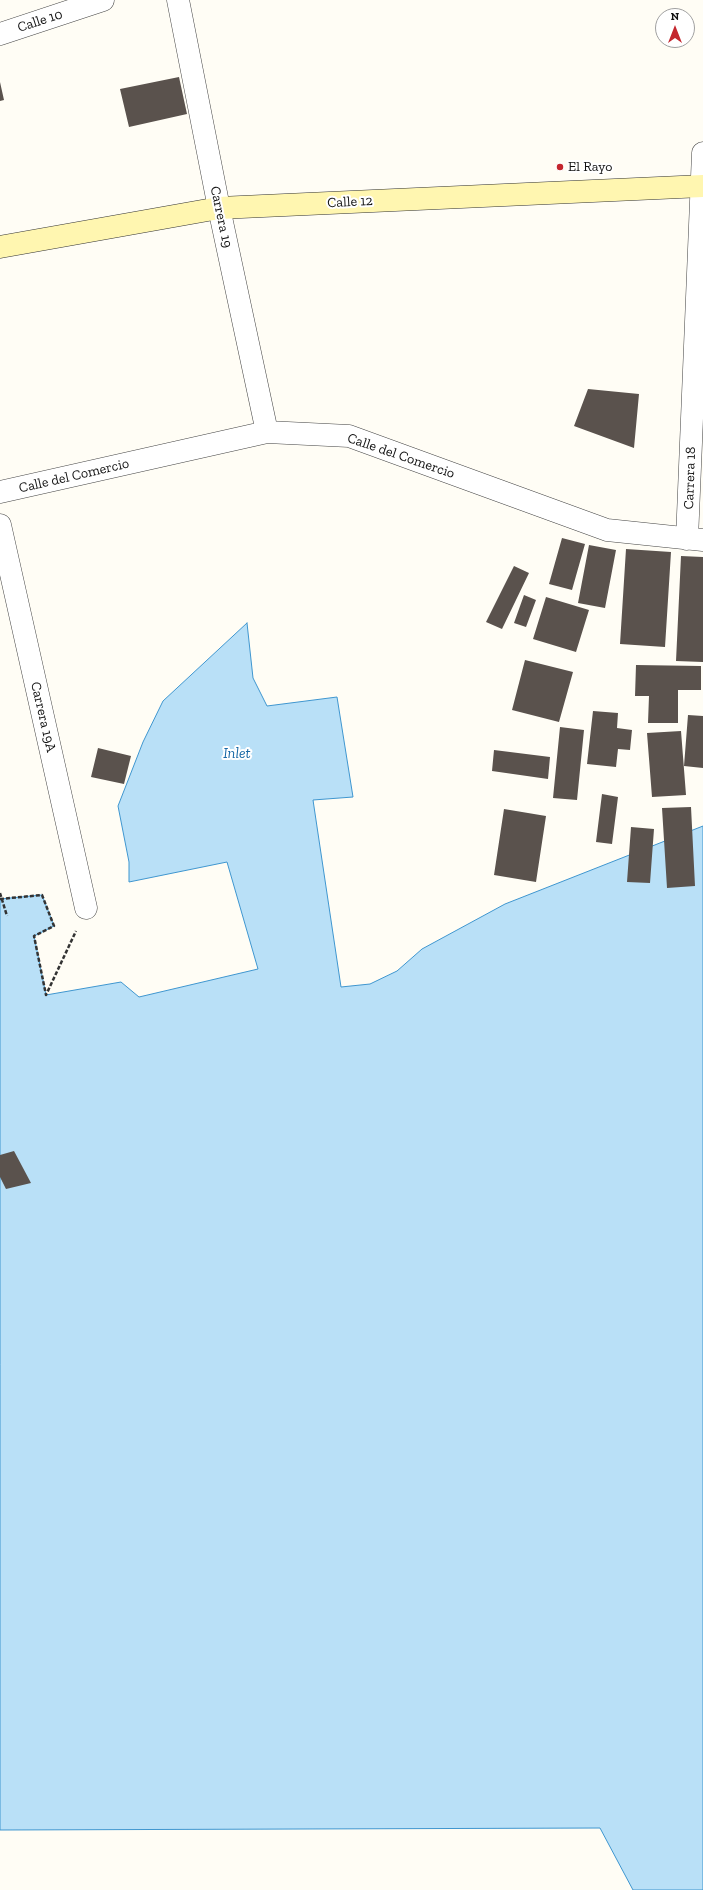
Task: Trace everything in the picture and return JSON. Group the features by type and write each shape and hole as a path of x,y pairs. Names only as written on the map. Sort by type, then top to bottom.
{"main road":[{"name":"Calle 12","path":"0,247 219,208 702,186"}],"street":[{"name":"Calle 10","path":"0,34 103,0"},
{"name":"Carrera 19","path":"178,0 219,208 267,432"},
{"name":"Carrera 18","path":"695,540 703,153"},
{"name":"Calle del Comercio","path":"0,492 267,432 349,436 608,530 695,540"},
{"name":"Carrera 19A","path":"0,525 86,908"}],"path":[{"path":"0,893 7,916"},
{"path":"0,899 42,895 54,926 34,936 46,995 86,908"}],"water":[{"name":"Inlet","path":"247,623 253,678 267,706 337,697 353,797 313,800 341,987 370,984 397,971 422,949 505,904 703,826 703,1890 633,1890 600,1828 0,1830 0,899 42,895 54,926 34,936 46,995 121,982 139,997 258,969 227,862 129,882 129,862 118,806 143,742 163,701"}],"building":[{"path":"179,77 187,114 129,127 120,89"},
{"path":"0,82 4,100 0,101"},
{"path":"588,389 639,394 634,448 574,426"},
{"path":"562,538 585,544 572,590 549,584"},
{"path":"589,545 616,550 605,608 578,603"},
{"path":"626,549 671,552 665,647 620,644"},
{"path":"681,556 703,557 703,662 676,661"},
{"path":"514,566 529,573 502,629 486,622"},
{"path":"524,595 536,600 526,627 514,623"},
{"path":"546,597 589,610 576,652 533,639"},
{"path":"525,660 573,672 559,722 512,710"},
{"path":"636,665 701,666 701,690 678,690 678,723 648,723 649,696 635,696"},
{"path":"593,711 618,713 617,728 632,730 630,750 618,749 616,767 587,764"},
{"path":"688,715 703,716 703,768 684,766"},
{"path":"560,727 584,730 577,800 553,798"},
{"path":"681,731 686,795 652,797 647,733"},
{"path":"98,748 131,756 124,784 91,777"},
{"path":"494,750 550,757 548,779 492,771"},
{"path":"602,794 618,797 612,844 596,842"},
{"path":"691,807 695,886 667,888 662,808"},
{"path":"504,809 546,816 536,882 494,875"},
{"path":"631,827 654,829 650,883 627,882"},
{"path":"14,1151 31,1183 6,1189 0,1177 0,1155"}],"place":[{"name":"El Rayo","path":"560,167"}]}
